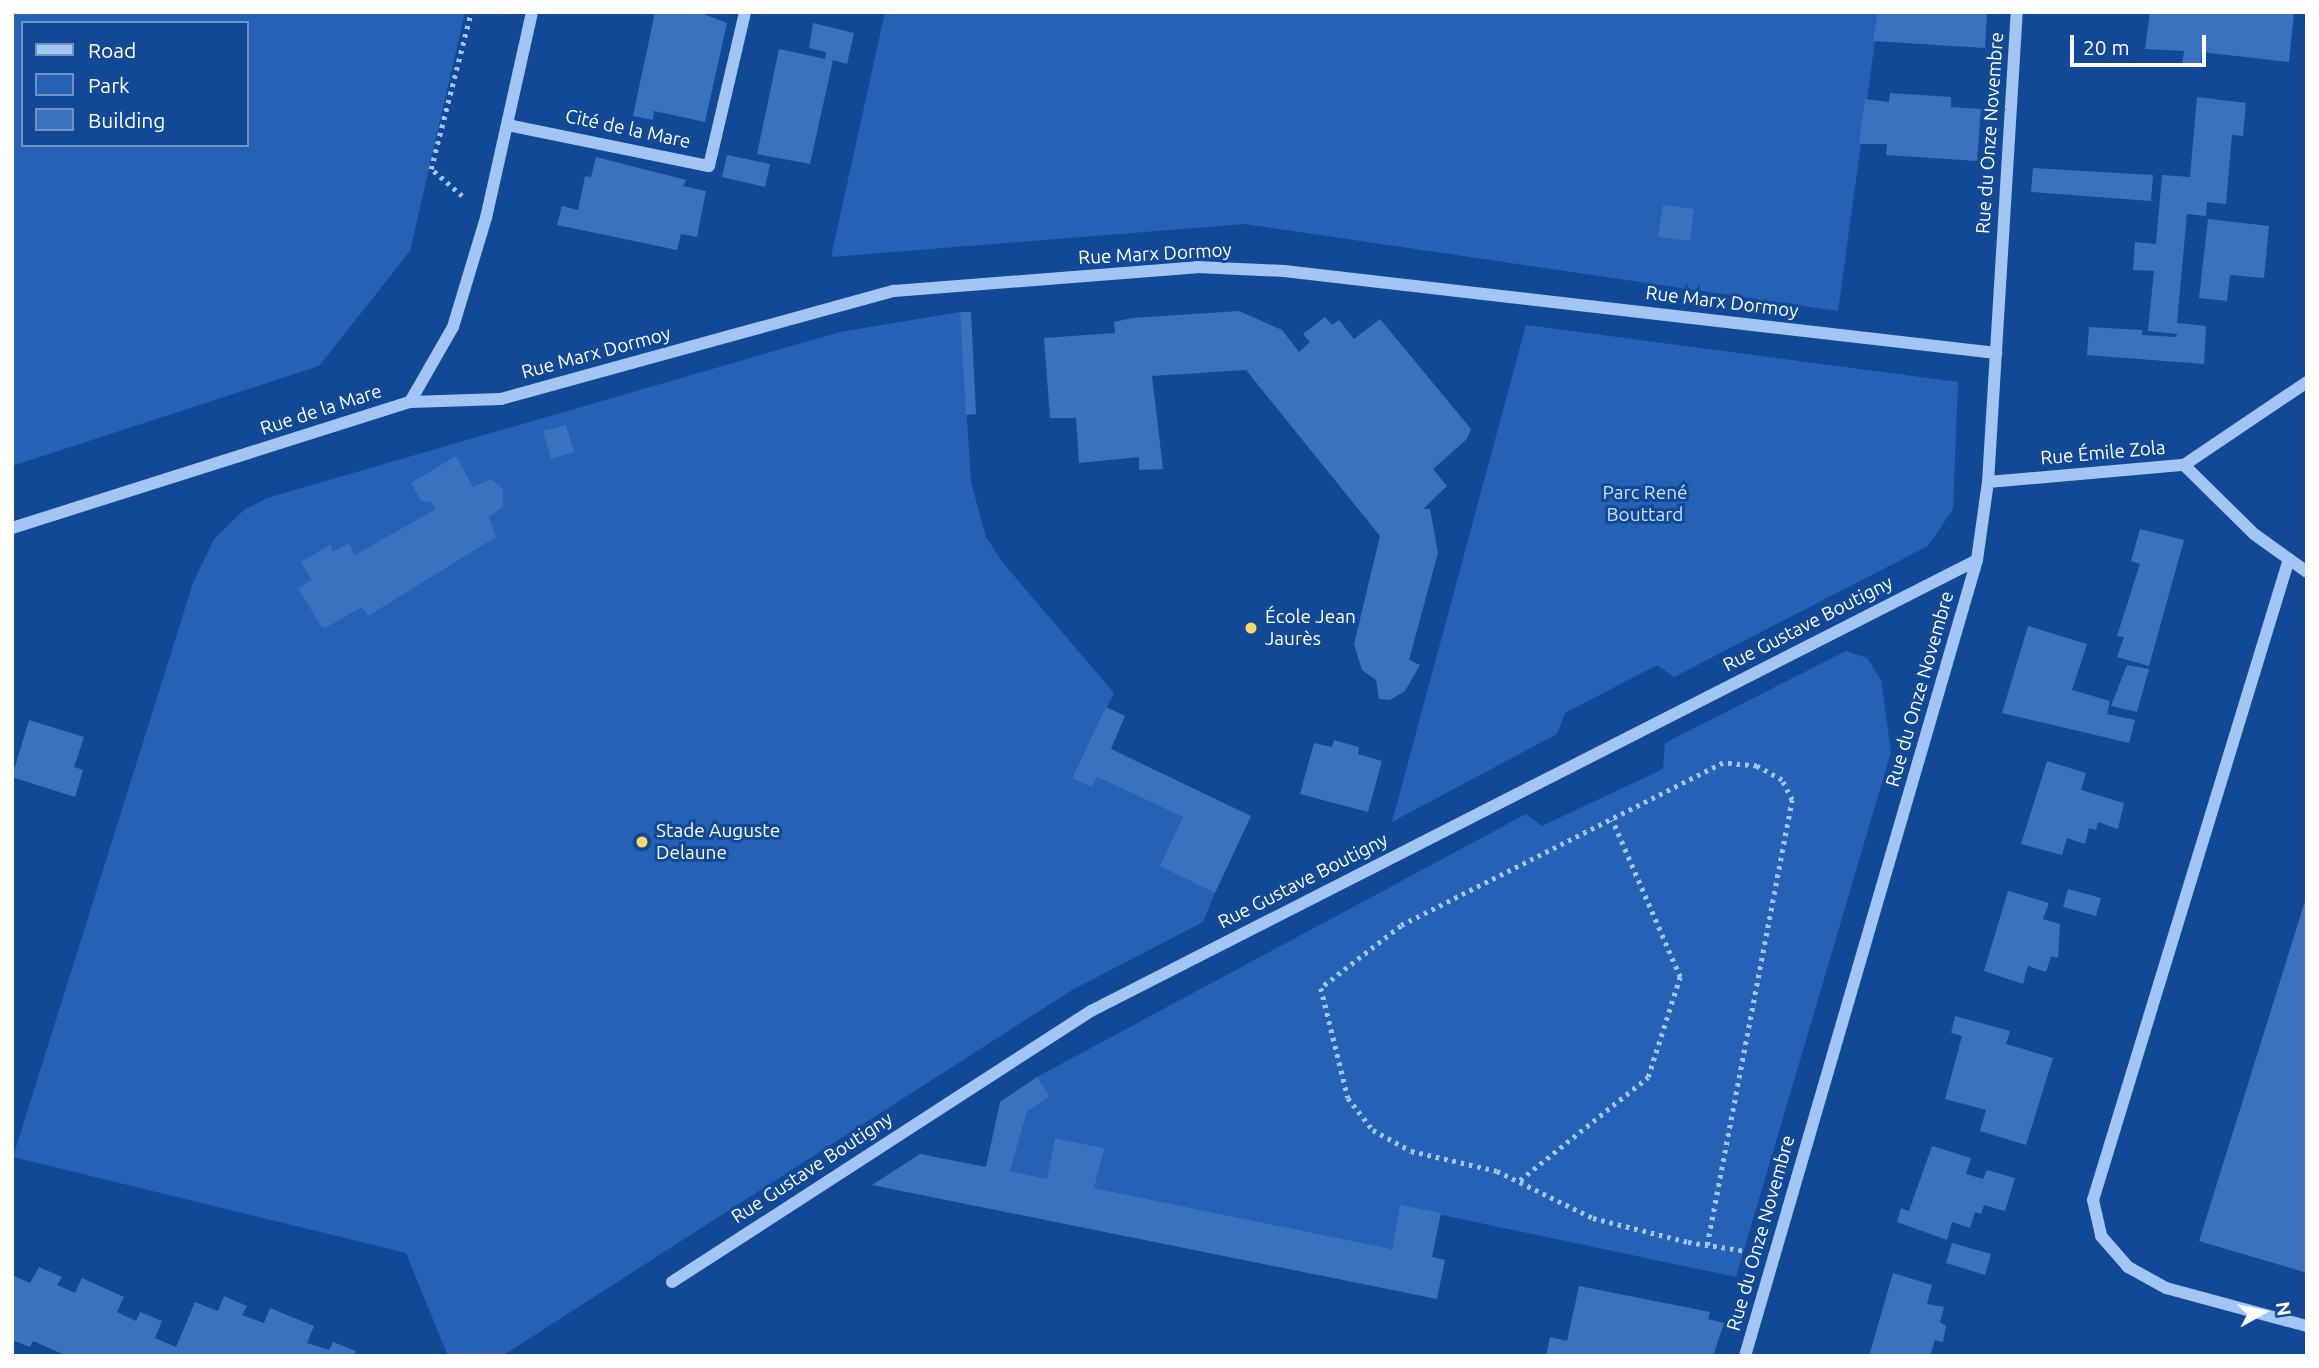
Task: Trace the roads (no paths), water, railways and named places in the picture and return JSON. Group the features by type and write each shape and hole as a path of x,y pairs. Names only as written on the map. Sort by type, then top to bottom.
{"street":[{"name":"Rue de la Mare","path":"12,528 410,402 453,327 486,218 532,12"},
{"name":"Cité de la Mare","path":"507,125 709,166 745,12"},
{"name":"Rue du Onze Novembre","path":"1745,1356 1977,560 1988,482 2017,12"},
{"name":"Rue Marx Dormoy","path":"410,402 501,399 894,291 1198,267 1284,271 1996,353"},
{"path":"2184,465 2307,382"},
{"name":"Rue Émile Zola","path":"1988,482 2184,465 2254,534 2307,572"},
{"path":"2289,559 2093,1200 2101,1236 2128,1267 2166,1287 2307,1326"},
{"name":"Rue Gustave Boutigny","path":"672,1282 1091,1010 1977,560"}],"place":[{"name":"École Jean Jaurès","path":"1251,628"},
{"name":"Stade Auguste Delaune","path":"642,842"}],"park label":[{"name":"Parc René Bouttard","path":"1645,504"}]}
